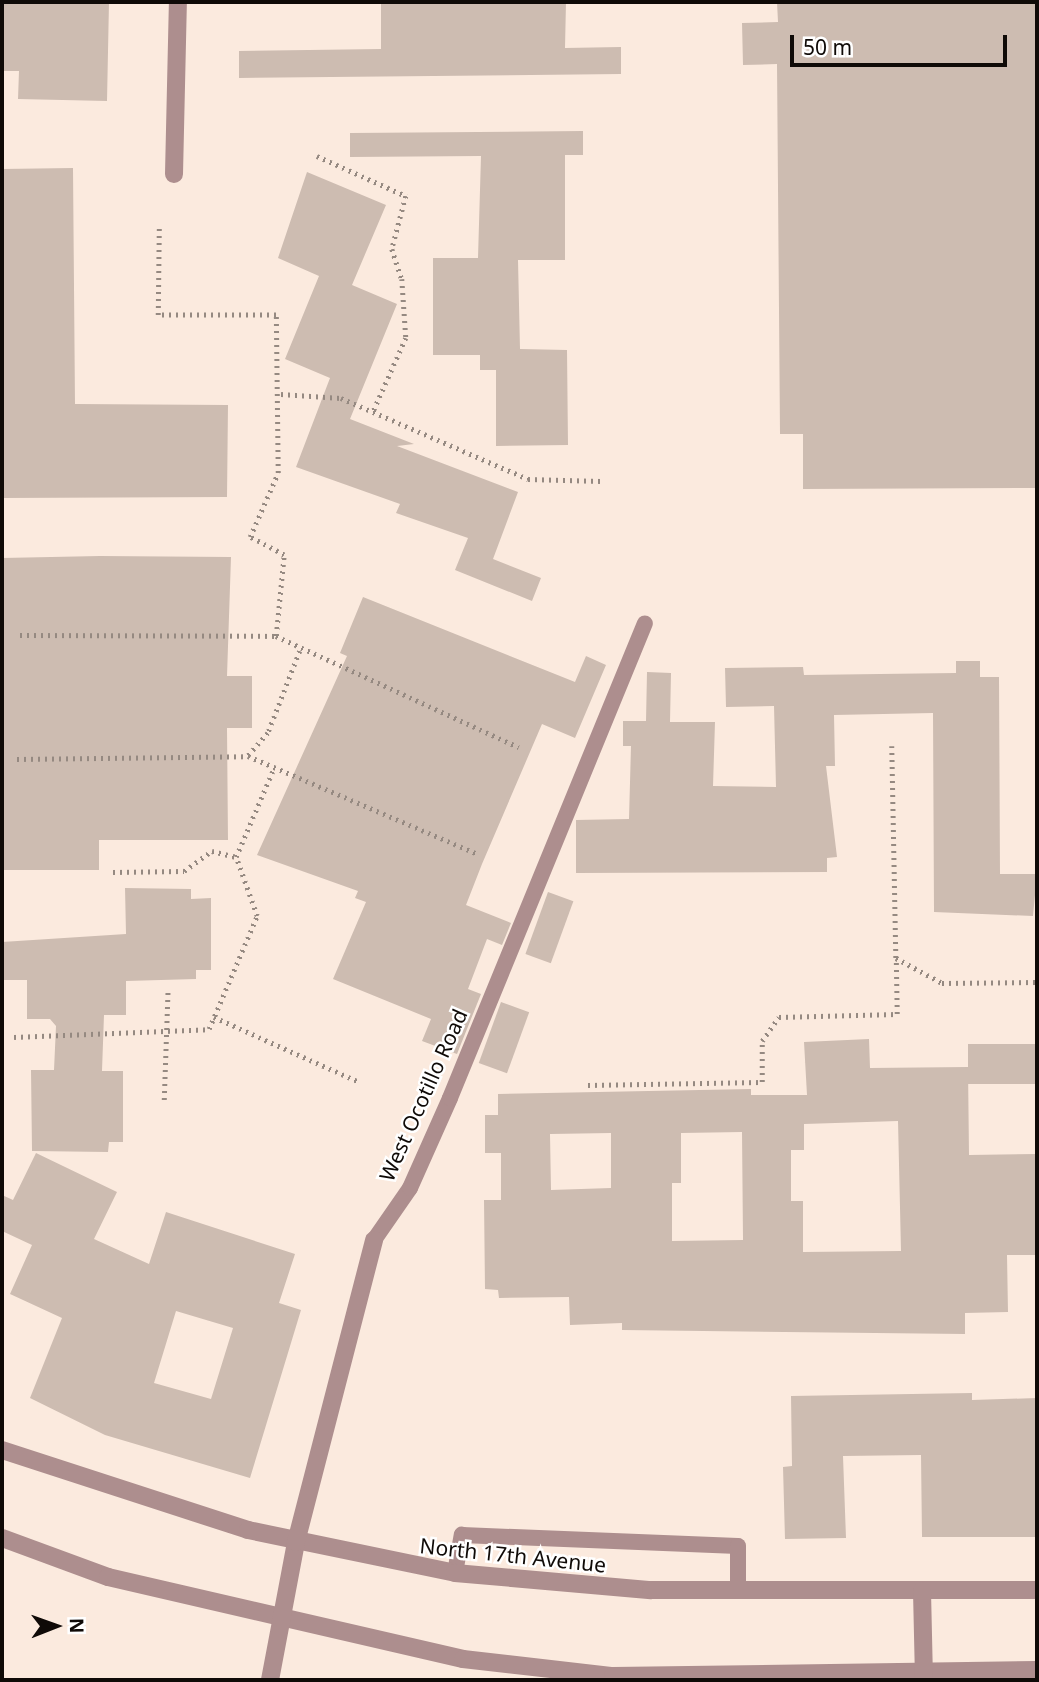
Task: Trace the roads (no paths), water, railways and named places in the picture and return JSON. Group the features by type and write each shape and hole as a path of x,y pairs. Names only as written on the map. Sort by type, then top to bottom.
{"street":[{"path":"174,174 178,2"},
{"name":"West Ocotillo Road","path":"270,1680 284,1621 296,1542 374,1240"},
{"name":"North 17th Avenue","path":"2,1450 162,1505 296,1542 455,1573 534,1583 738,1591 1037,1590"},
{"path":"2,1538 108,1577 284,1621 463,1660 613,1676 924,1676 1037,1670"},
{"path":"922,1591 924,1676"}],"lane":[{"name":"West Ocotillo Road","path":"374,1240 410,1188 445,1110 645,623"},
{"path":"455,1573 462,1535 738,1546 738,1591"}]}
